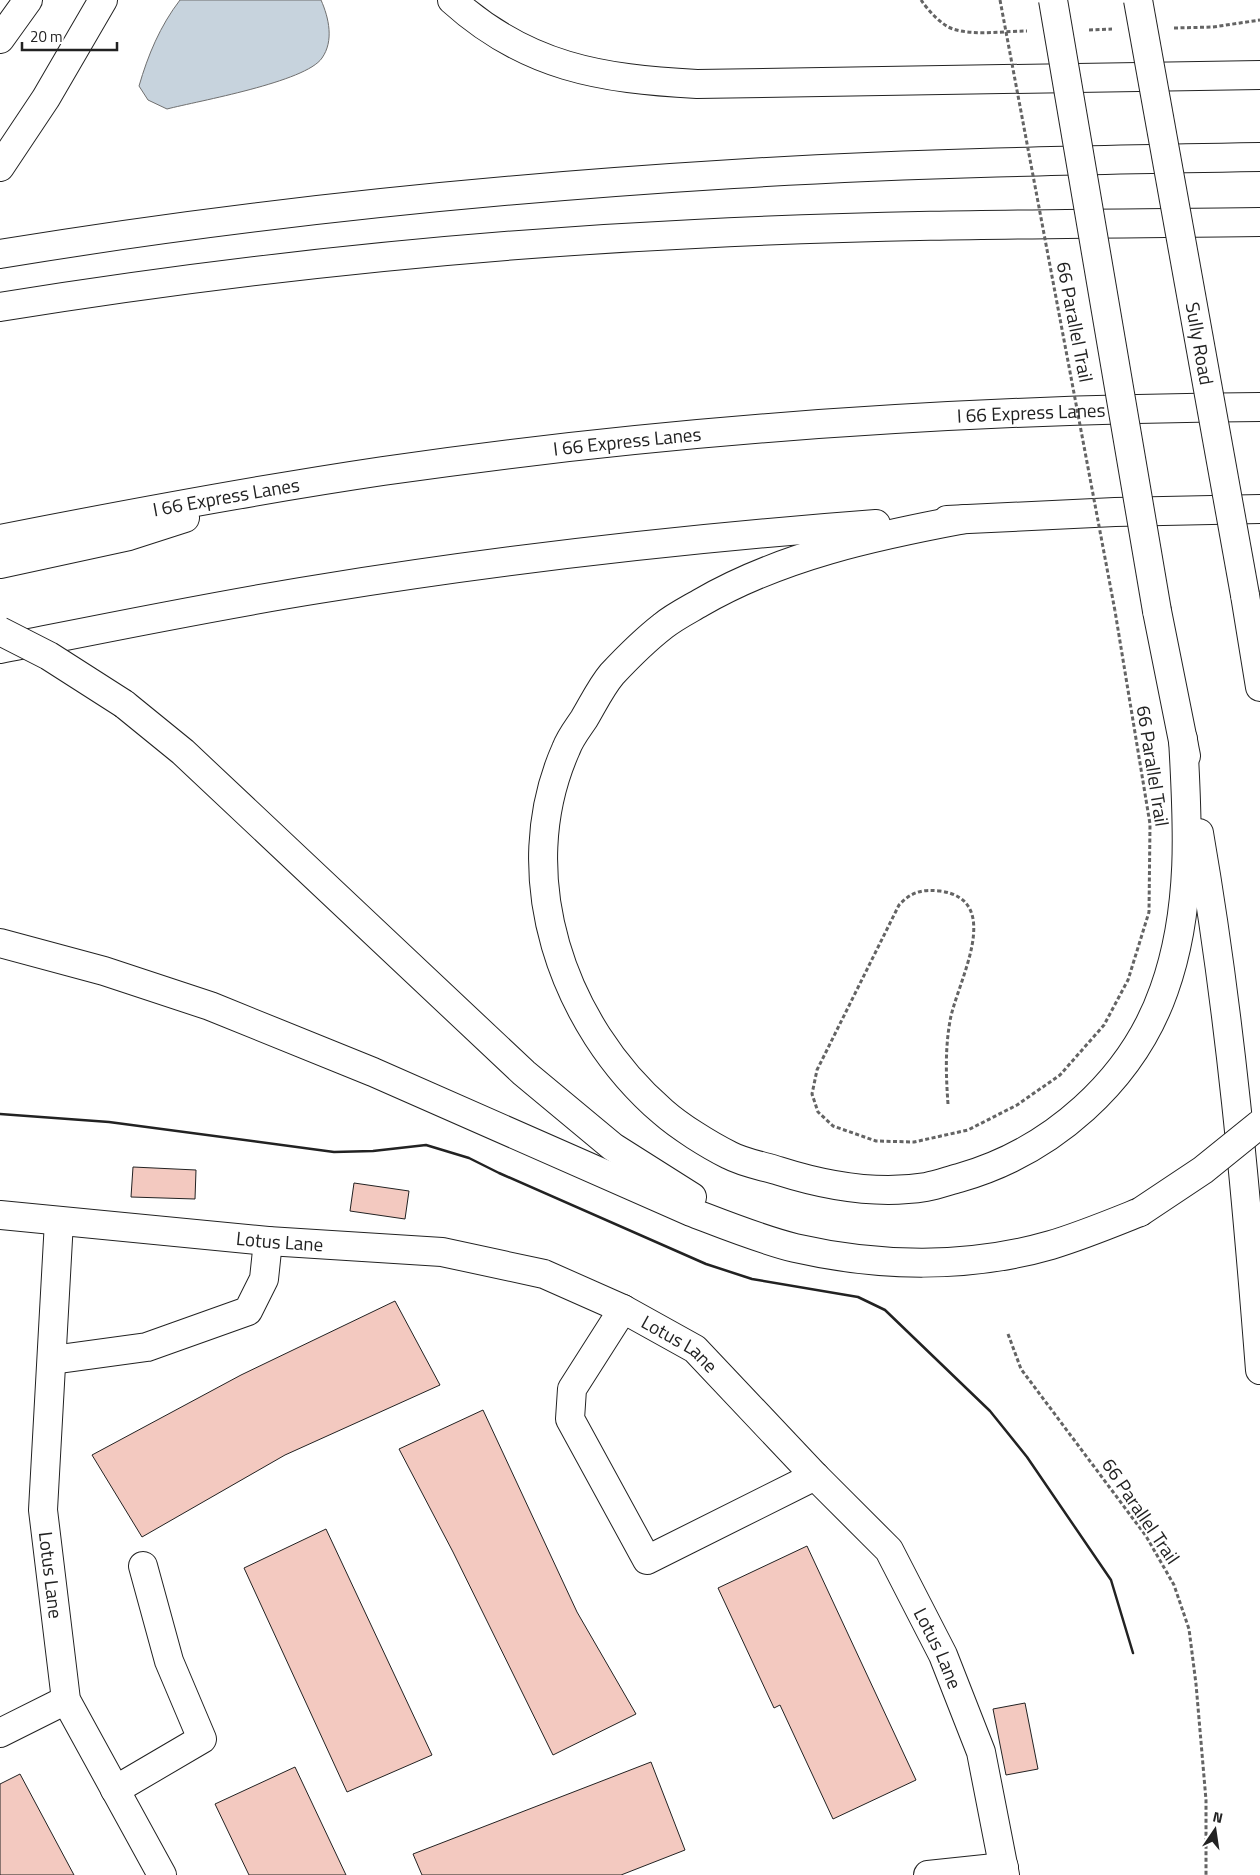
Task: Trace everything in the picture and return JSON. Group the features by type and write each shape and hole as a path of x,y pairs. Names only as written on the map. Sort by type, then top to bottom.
{"main road":[{"path":"0,39 28,0"},
{"path":"0,167 46,98 103,0"},
{"path":"452,0 466,13 524,49 587,73 627,79 697,84 1260,75"},
{"path":"1053,0 1156,611 1183,739 1213,914 1232,1053 1260,1370"},
{"name":"Sully Road","path":"1138,0 1260,687"},
{"path":"0,254 169,230 404,202 731,174 1049,161 1260,157"},
{"path":"0,307 170,282 362,259 624,237 935,225 1260,222"},
{"name":"I 66 Express Lanes","path":"0,538 284,487 480,458 654,439 847,422 1016,411 1260,407"},
{"path":"0,564 129,536 284,487"},
{"path":"0,649 229,604 429,572 704,538 965,519 1115,512 1260,509"},
{"path":"965,519 877,536 801,559 728,586 665,624 610,676 566,748 548,805 543,841 543,878 548,918 571,990 590,1027 625,1073 665,1114 732,1157 816,1182 875,1190 927,1187 988,1170 1058,1132 1108,1085 1137,1046 1163,993 1180,938 1186,882 1188,813 1183,739"},
{"path":"1245,595 1260,651"},
{"path":"0,631 49,656 124,704 183,752 524,1073 613,1148 674,1187 719,1212 794,1248"},
{"path":"0,943 104,971 210,1006 373,1072 691,1212 742,1232 794,1248 878,1261 921,1263 958,1261 1050,1245 1098,1229 1140,1212 1210,1165 1260,1124"},
{"name":"Lotus Lane","path":"0,1215 268,1241 442,1252 544,1274 623,1309 695,1349 815,1476 889,1550 943,1655 981,1752 1005,1871"},
{"name":"Lotus Lane","path":"59,1221 42,1510 66,1700 162,1875"},
{"path":"52,1360 147,1347 248,1311 264,1279 268,1241"},
{"path":"623,1309 572,1389 570,1419 648,1560 815,1476"},
{"path":"115,1790 202,1739 169,1661 142,1566"},
{"path":"0,1733 66,1700"},
{"path":"928,1875 1005,1871"}],"path":[{"name":"66 Parallel Trail","path":"948,1104 945,1067 950,1020 974,937 974,919 967,905 958,897 941,891 923,890 909,895 899,905 817,1070 812,1094 818,1112 833,1126 876,1141 914,1142 968,1130 1017,1105 1060,1075 1104,1025 1128,980 1148,912 1149,902 1150,824 1115,611 1000,0"},
{"name":"66 Parallel Trail","path":"1008,1334 1021,1369 1146,1536 1174,1585 1189,1629 1196,1684 1206,1800 1206,1875"}],"shaded area":[{"path":"180,0 321,0 329,29 326,51 322,58 312,67 274,83 167,109 148,100 139,86 155,41 166,20"}],"building":[{"path":"133,1167 196,1170 195,1199 131,1197"},
{"path":"354,1183 409,1191 405,1219 350,1211"},
{"path":"395,1301 440,1385 285,1455 142,1537 92,1455 241,1375"},
{"path":"483,1410 577,1612 636,1714 553,1755 453,1552 399,1449"},
{"path":"326,1529 432,1755 347,1792 244,1568"},
{"path":"807,1546 916,1780 833,1819 780,1705 774,1708 718,1588"},
{"path":"1025,1703 1038,1769 1006,1775 993,1709"},
{"path":"651,1762 685,1850 621,1875 422,1875 413,1854"},
{"path":"295,1767 346,1875 249,1875 215,1804"},
{"path":"20,1774 74,1875 0,1875 0,1784"}],"wall":[{"path":"0,1114 109,1122 334,1152 373,1151 426,1145 469,1158 706,1264 752,1279 858,1297 885,1310 990,1411 1027,1457 1111,1580 1133,1653"}]}
